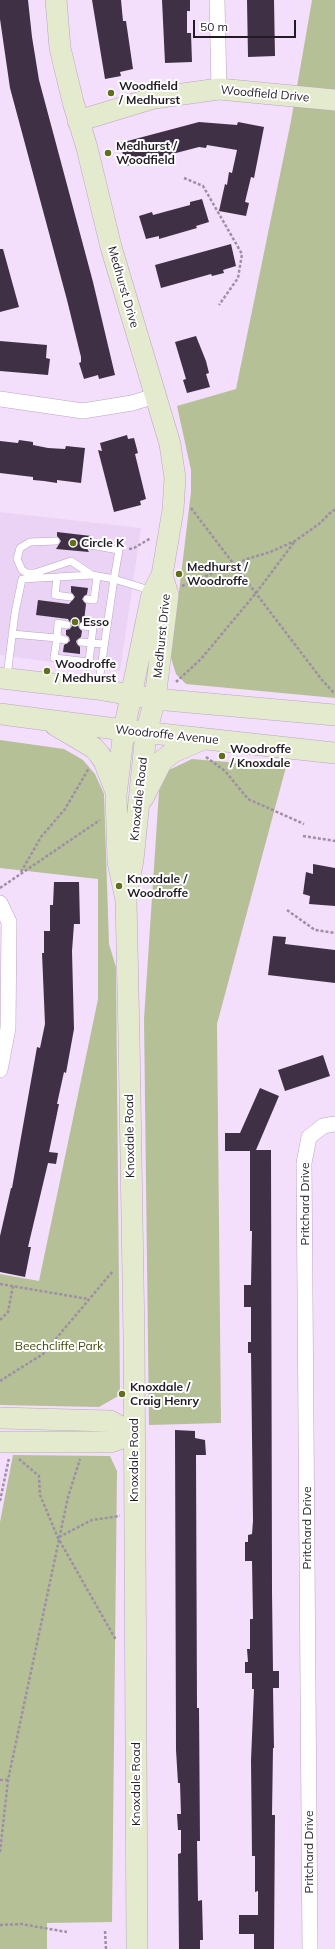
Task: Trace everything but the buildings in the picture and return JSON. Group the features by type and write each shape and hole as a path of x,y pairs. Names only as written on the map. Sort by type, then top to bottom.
{"street":[{"name":"Medhurst Drive","path":"56,0 60,48 78,120 87,148 111,247 170,444 175,478 173,510 162,574 152,594 132,696"},
{"path":"217,0 219,89"},
{"name":"Woodfield Drive","path":"78,120 154,98 219,89 335,100"},
{"path":"0,399 82,411 132,403 155,396"},
{"name":"Medhurst Drive","path":"155,699 168,594 162,574"},
{"path":"3,678 97,689 155,699 335,715"},
{"name":"Knoxdale Road","path":"126,900 118,862 116,794 124,730 132,696"},
{"name":"Knoxdale Road","path":"137,1949 134,1434 126,900 133,860 137,809 146,733 155,699"},
{"name":"Woodroffe Avenue","path":"0,714 146,733 204,747 335,753"},
{"path":"48,720 94,748 104,761 116,794"},
{"path":"137,809 162,761 173,752 204,747"},
{"path":"0,903 9,922 9,930 8,1028 0,1070"},
{"name":"Pritchard Drive","path":"310,1949 304,1163 309,1137 323,1126 335,1124"},
{"path":"0,1418 110,1421 134,1434"},
{"path":"9,1445 110,1442 134,1434"}],"lane":[{"path":"56,541 30,542 20,548 17,559 22,570 27,573 35,573 71,561 94,576"},
{"path":"90,545 119,550 97,689"},
{"path":"86,599 94,600 94,576"},
{"path":"3,678 22,579 94,576 114,579 143,588 152,594"},
{"path":"57,577 55,595 70,597"},
{"path":"67,625 58,624 54,658 89,662 93,627 83,626"},
{"path":"12,634 65,640"},
{"path":"81,642 103,644"}],"path":[{"path":"184,178 203,186 242,254 238,278 219,305"},
{"path":"186,502 235,564 322,680 335,694"},
{"path":"181,587 295,541 319,524 335,510"},
{"path":"119,550 134,548 152,536"},
{"path":"176,682 201,659 256,593 295,541"},
{"path":"204,747 248,799 304,824"},
{"path":"20,874 41,837 65,810 93,762"},
{"path":"0,888 102,819 116,819"},
{"path":"303,836 335,841"},
{"path":"287,910 315,930 335,933"},
{"path":"0,1381 43,1354 112,1271"},
{"path":"0,1284 88,1299"},
{"path":"0,1320 8,1312 13,1286"},
{"path":"0,1501 8,1459 9,1445"},
{"path":"9,1445 18,1459 39,1476 40,1495 58,1538 116,1640"},
{"path":"0,1852 8,1780 58,1538 68,1497 81,1457 84,1454"},
{"path":"58,1538 92,1520 134,1515"},
{"path":"0,1780 8,1780"},
{"path":"0,1925 21,1924 67,1932"},
{"path":"105,1931 106,1949"}],"shaded area":[{"path":"0,512 141,528 120,671 0,655"}],"green space":[{"path":"312,0 335,0 335,698 186,684 176,674 171,658 191,492 191,470 177,406 236,389 291,121"},
{"name":"Beechcliffe Park","path":"0,740 64,749 83,760 95,774 104,794 109,944 116,967 120,1395 99,1407 0,1405 0,1274 39,1281 98,999 98,879 0,868"},
{"path":"192,759 286,767 217,1024 221,1423 149,1425 144,1019 159,791 169,770"},
{"path":"13,1455 110,1456 117,1471 112,1922 47,1923 47,1949 0,1949 0,1522"}],"place":[{"name":"Woodfield / Medhurst","path":"111,93"},
{"name":"Medhurst / Woodfield","path":"108,153"},
{"name":"Circle K","path":"73,543"},
{"name":"Medhurst / Woodroffe","path":"179,574"},
{"name":"Esso","path":"75,622"},
{"name":"Woodroffe / Medhurst","path":"47,671"},
{"name":"Woodroffe / Knoxdale","path":"222,756"},
{"name":"Knoxdale / Woodroffe","path":"119,886"},
{"name":"Knoxdale / Craig Henry","path":"122,1394"}]}
